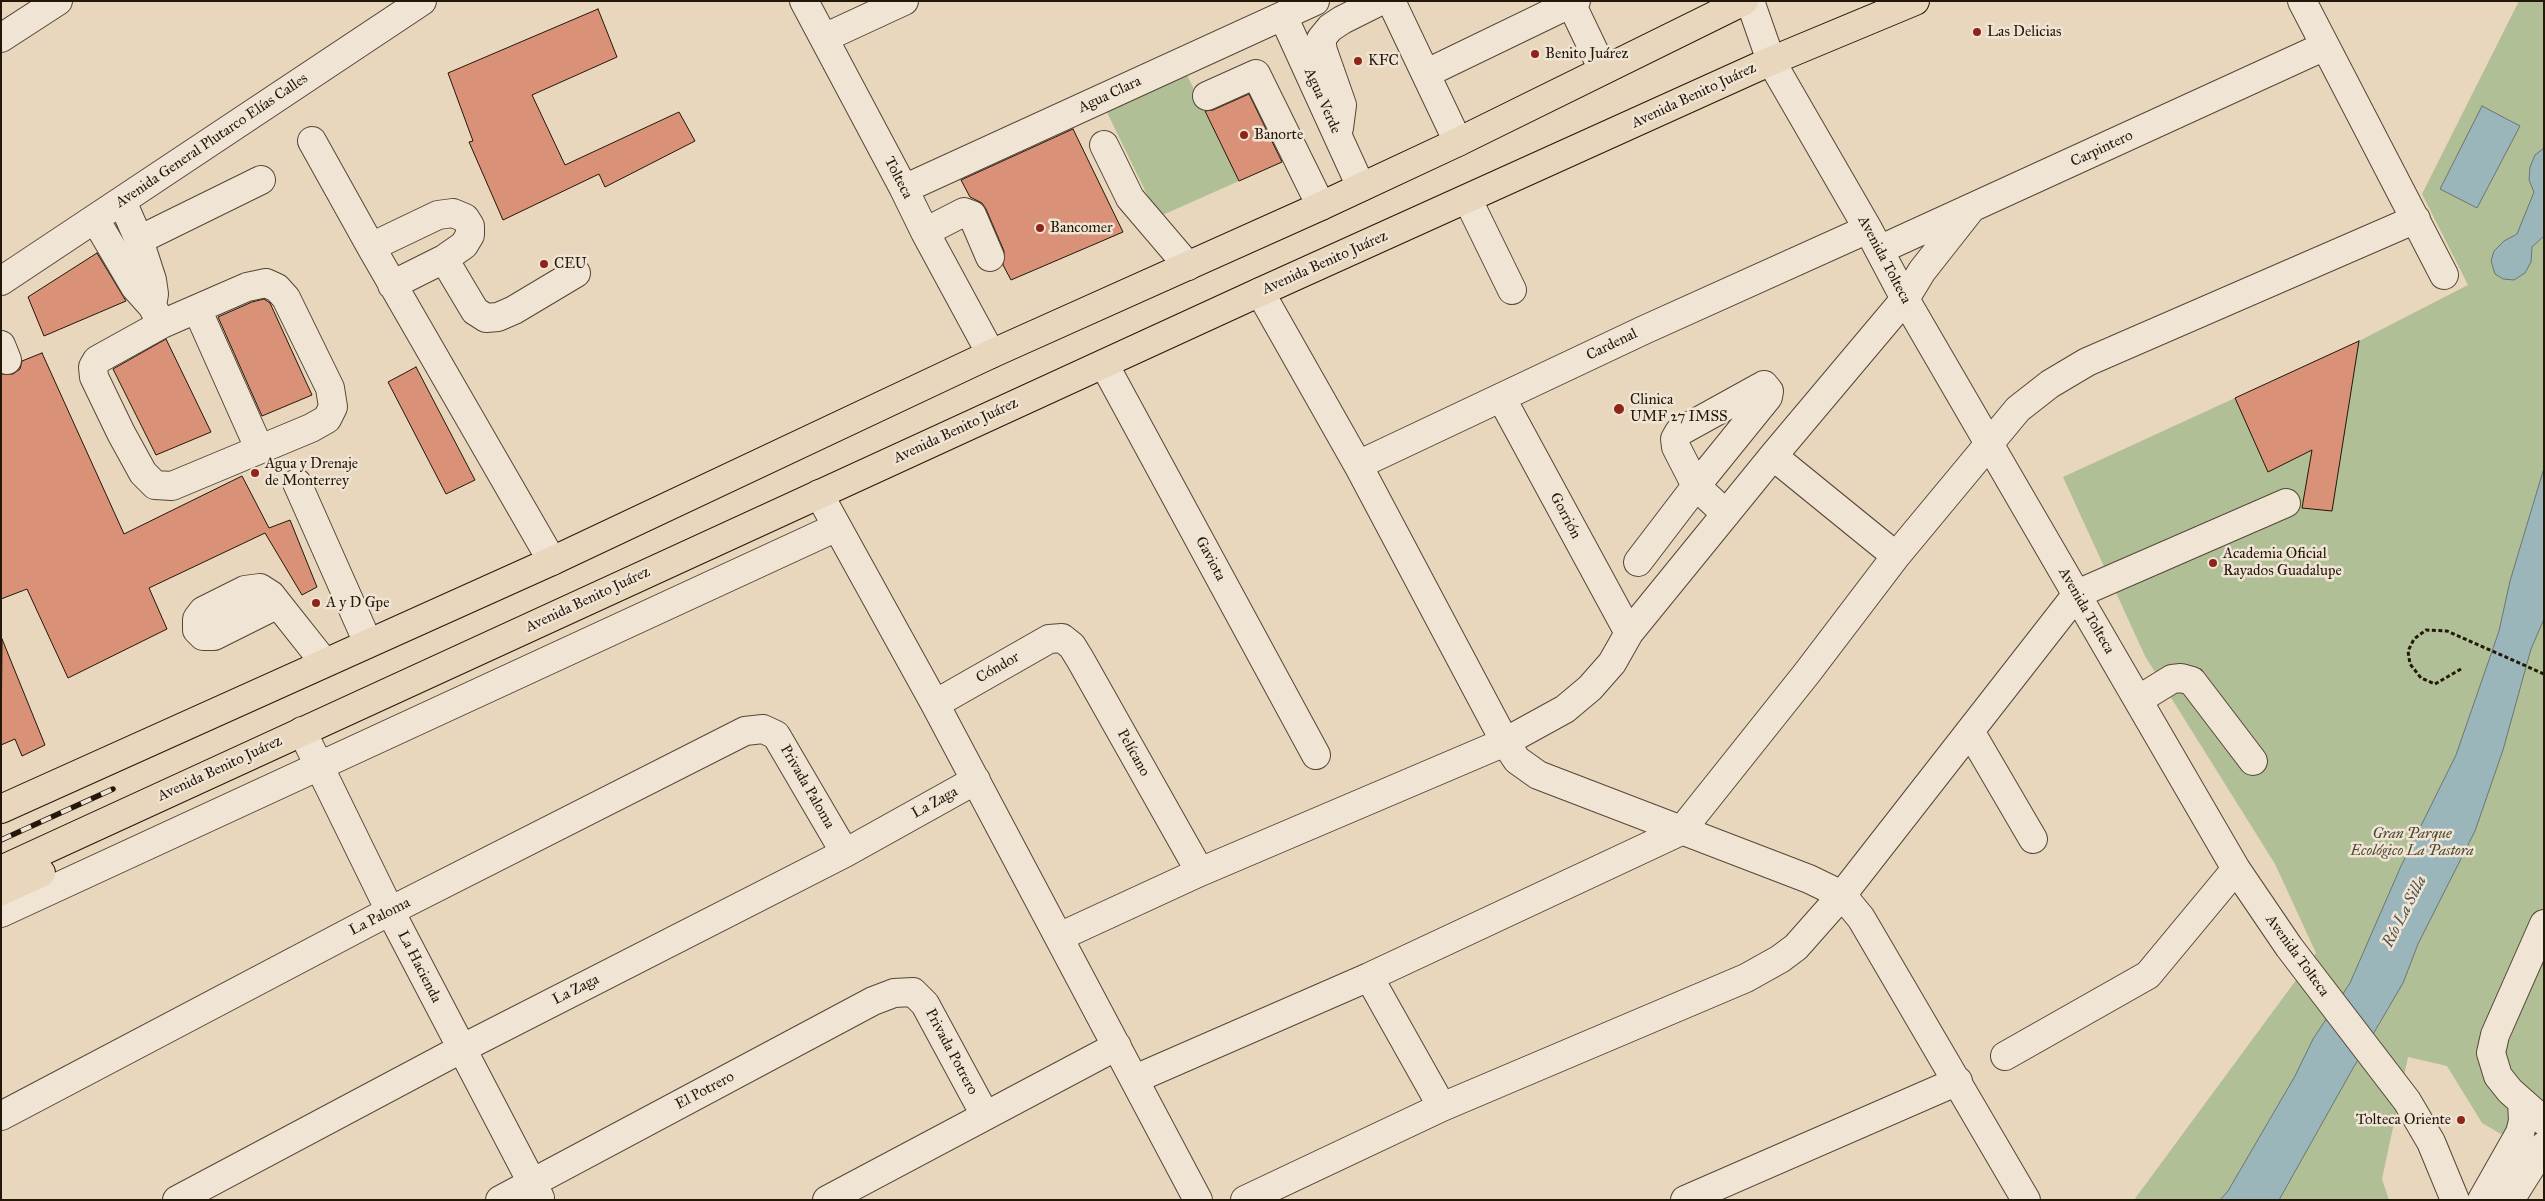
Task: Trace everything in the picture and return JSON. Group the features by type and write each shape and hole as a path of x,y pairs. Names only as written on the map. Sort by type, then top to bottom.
{"main road":[{"path":"1,809 552,561 991,354 1321,206 1458,142 1744,1"},
{"name":"Avenida Benito Juárez","path":"1,870 1260,292 1468,200 1771,61 1915,1"},
{"path":"1,793 62,767 129,750"},
{"path":"1,820 88,779 129,750"},
{"path":"1,891 88,850 134,823 180,787"}],"street":[{"path":"1,38 58,1"},
{"name":"Avenida General Plutarco Elías Calles","path":"1,280 422,1"},
{"name":"Tolteca","path":"804,1 904,189 924,232 991,354"},
{"path":"824,38 904,1"},
{"name":"Agua Clara","path":"904,189 1315,1"},
{"path":"1337,135 1342,105 1323,51 1321,39 1330,28 1342,20 1380,1"},
{"path":"1391,1 1458,142"},
{"name":"Avenida Tolteca","path":"1750,1 1771,61 1988,444 2236,869 2289,947 2407,1101 2431,1142 2454,1200"},
{"path":"2302,1 2444,275"},
{"path":"1427,74 1574,2 1603,70"},
{"name":"Agua Verde","path":"1283,16 1361,187"},
{"path":"1238,36 1321,206"},
{"name":"Carpintero","path":"1873,240 1970,210 2325,46"},
{"path":"1208,96 1256,74"},
{"path":"312,141 370,247 552,561"},
{"path":"1104,145 1130,198 1188,266"},
{"path":"139,240 261,180"},
{"path":"1468,200 1512,290"},
{"path":"122,201 139,240 152,280 157,315"},
{"path":"1060,937 1200,872 1505,742 1565,709 1590,688 1612,663 1629,633 1773,456 1905,299 1922,272 1970,210"},
{"path":"924,232 964,212 972,215 990,257"},
{"path":"370,247 438,215 453,213 465,218 470,226 470,235 464,245 444,259 392,285"},
{"path":"94,219 134,287 157,315"},
{"path":"1134,1079 1369,977 1681,831 1807,673 1896,556 2018,409 2050,384 2087,362 2416,220"},
{"name":"Cardenal","path":"1358,465 1502,399 1644,330 1873,240"},
{"path":"444,259 475,311 486,318 498,317 514,310 576,273"},
{"path":"266,283 277,288 286,298 330,388 334,407 327,419 311,428 259,448 172,486 155,485 143,473 94,377 93,367 97,360 157,315 197,309 247,287 266,283"},
{"path":"1260,292 1358,465 1505,742 1517,760 1538,775 1809,879 1842,895 1861,918 2026,1200"},
{"path":"197,309 259,448"},
{"name":"Gaviota","path":"1104,364 1316,755"},
{"name":"Gorrión","path":"1502,399 1629,633"},
{"path":"1773,456 1896,556"},
{"path":"297,483 368,643"},
{"path":"1638,562 1696,486 1726,514"},
{"path":"819,494 976,780 1198,1200"},
{"path":"1245,1200 1442,1107 1736,982 1771,964 1796,947 1842,895 2077,594 2286,503"},
{"path":"1,913 319,768 837,526"},
{"path":"278,604 324,662"},
{"name":"Cóndor","path":"935,704 1049,639 1062,638"},
{"name":"Pelícano","path":"1062,638 1072,646 1080,659 1200,872"},
{"path":"2138,700 2172,679 2181,678 2192,682 2253,761"},
{"name":"Privada Paloma","path":"763,729 776,735 786,749 845,853"},
{"name":"La Paloma","path":"1,1116 390,912 745,731 763,729"},
{"name":"La Hacienda","path":"302,731 390,912 536,1192"},
{"path":"1970,731 2033,839"},
{"name":"La Zaga","path":"177,1200 461,1049 845,853 976,780"},
{"path":"2005,1056 2148,975 2236,869"},
{"path":"2544,924 2495,1035 2491,1053 2498,1076 2522,1102 2544,1121"},
{"path":"1369,977 1442,1107"},
{"name":"Privada Potrero","path":"913,992 925,1004 984,1115"},
{"name":"El Potrero","path":"500,1200 536,1192 873,1001 894,993 913,992"},
{"path":"827,1200 1117,1046"},
{"path":"1685,1200 1958,1081"},
{"path":"2482,1200 2520,1133 2523,1121 2522,1102"},
{"path":"2510,1200 2544,1146"}],"path":[{"path":"2461,669 2435,684 2420,678 2410,664 2408,651 2414,639 2426,630 2447,631 2544,674"}],"green space":[{"name":"Gran Parque Ecológico La Pastora","path":"2519,1 2544,1 2544,1159 2482,1123 2447,1066 2408,1057 2382,1179 2389,1200 2134,1200 2316,953 2275,864 2145,656 2063,477 2359,341 2468,285 2422,194"},
{"path":"1181,63 1239,181 1158,217 1101,100"}],"water":[{"path":"2482,106 2520,126 2477,208 2440,189"},
{"path":"2544,148 2544,236 2532,247 2531,262 2525,273 2514,280 2503,279 2495,274 2491,261 2494,251 2504,241 2517,234 2534,192 2529,180 2530,167 2535,155"},
{"name":"Río La Silla","path":"2544,468 2544,619 2531,649 2503,750 2475,831 2418,944 2403,983 2279,1200 2220,1200 2228,1191 2295,1076 2313,1039 2350,983 2401,866 2456,755 2499,631 2510,581"}],"building":[{"path":"598,9 617,57 532,95 565,165 679,112 695,141 605,187 599,174 503,220 469,142 473,141 448,73"},
{"name":"Banorte","path":"1249,94 1282,162 1239,181 1205,111 1213,110"},
{"path":"1073,129 1123,232 1011,280 1003,265 1004,251 986,209 982,203 970,197 961,180"},
{"path":"97,253 126,301 44,336 28,297"},
{"path":"264,299 270,303 312,395 262,416 218,317 252,302"},
{"path":"166,339 211,432 156,455 113,369"},
{"path":"2359,341 2332,511 2302,508 2312,450 2268,472 2235,398"},
{"path":"42,353 124,534 242,476 269,528 290,520 317,587 302,595 265,533 149,588 167,629 68,678 27,589 1,599 1,374 13,374 20,369 22,361"},
{"path":"416,367 475,480 446,494 388,382"},
{"path":"2,639 45,745 22,756 15,739 1,745"}],"railway":[{"path":"1,840 113,789"}],"place":[{"name":"Las Delicias","path":"1977,32"},
{"name":"Benito Juárez","path":"1535,54"},
{"name":"KFC","path":"1358,61"},
{"name":"Banorte","path":"1244,135"},
{"name":"Bancomer","path":"1040,228"},
{"name":"CEU","path":"544,264"},
{"name":"Clinica UMF 27 IMSS","path":"1619,409"},
{"name":"Agua y Drenaje de Monterrey","path":"255,473"},
{"name":"Academia Oficial Rayados Guadalupe","path":"2213,563"},
{"name":"A y D Gpe","path":"316,603"},
{"name":"Tolteca Oriente","path":"2461,1120"}]}
